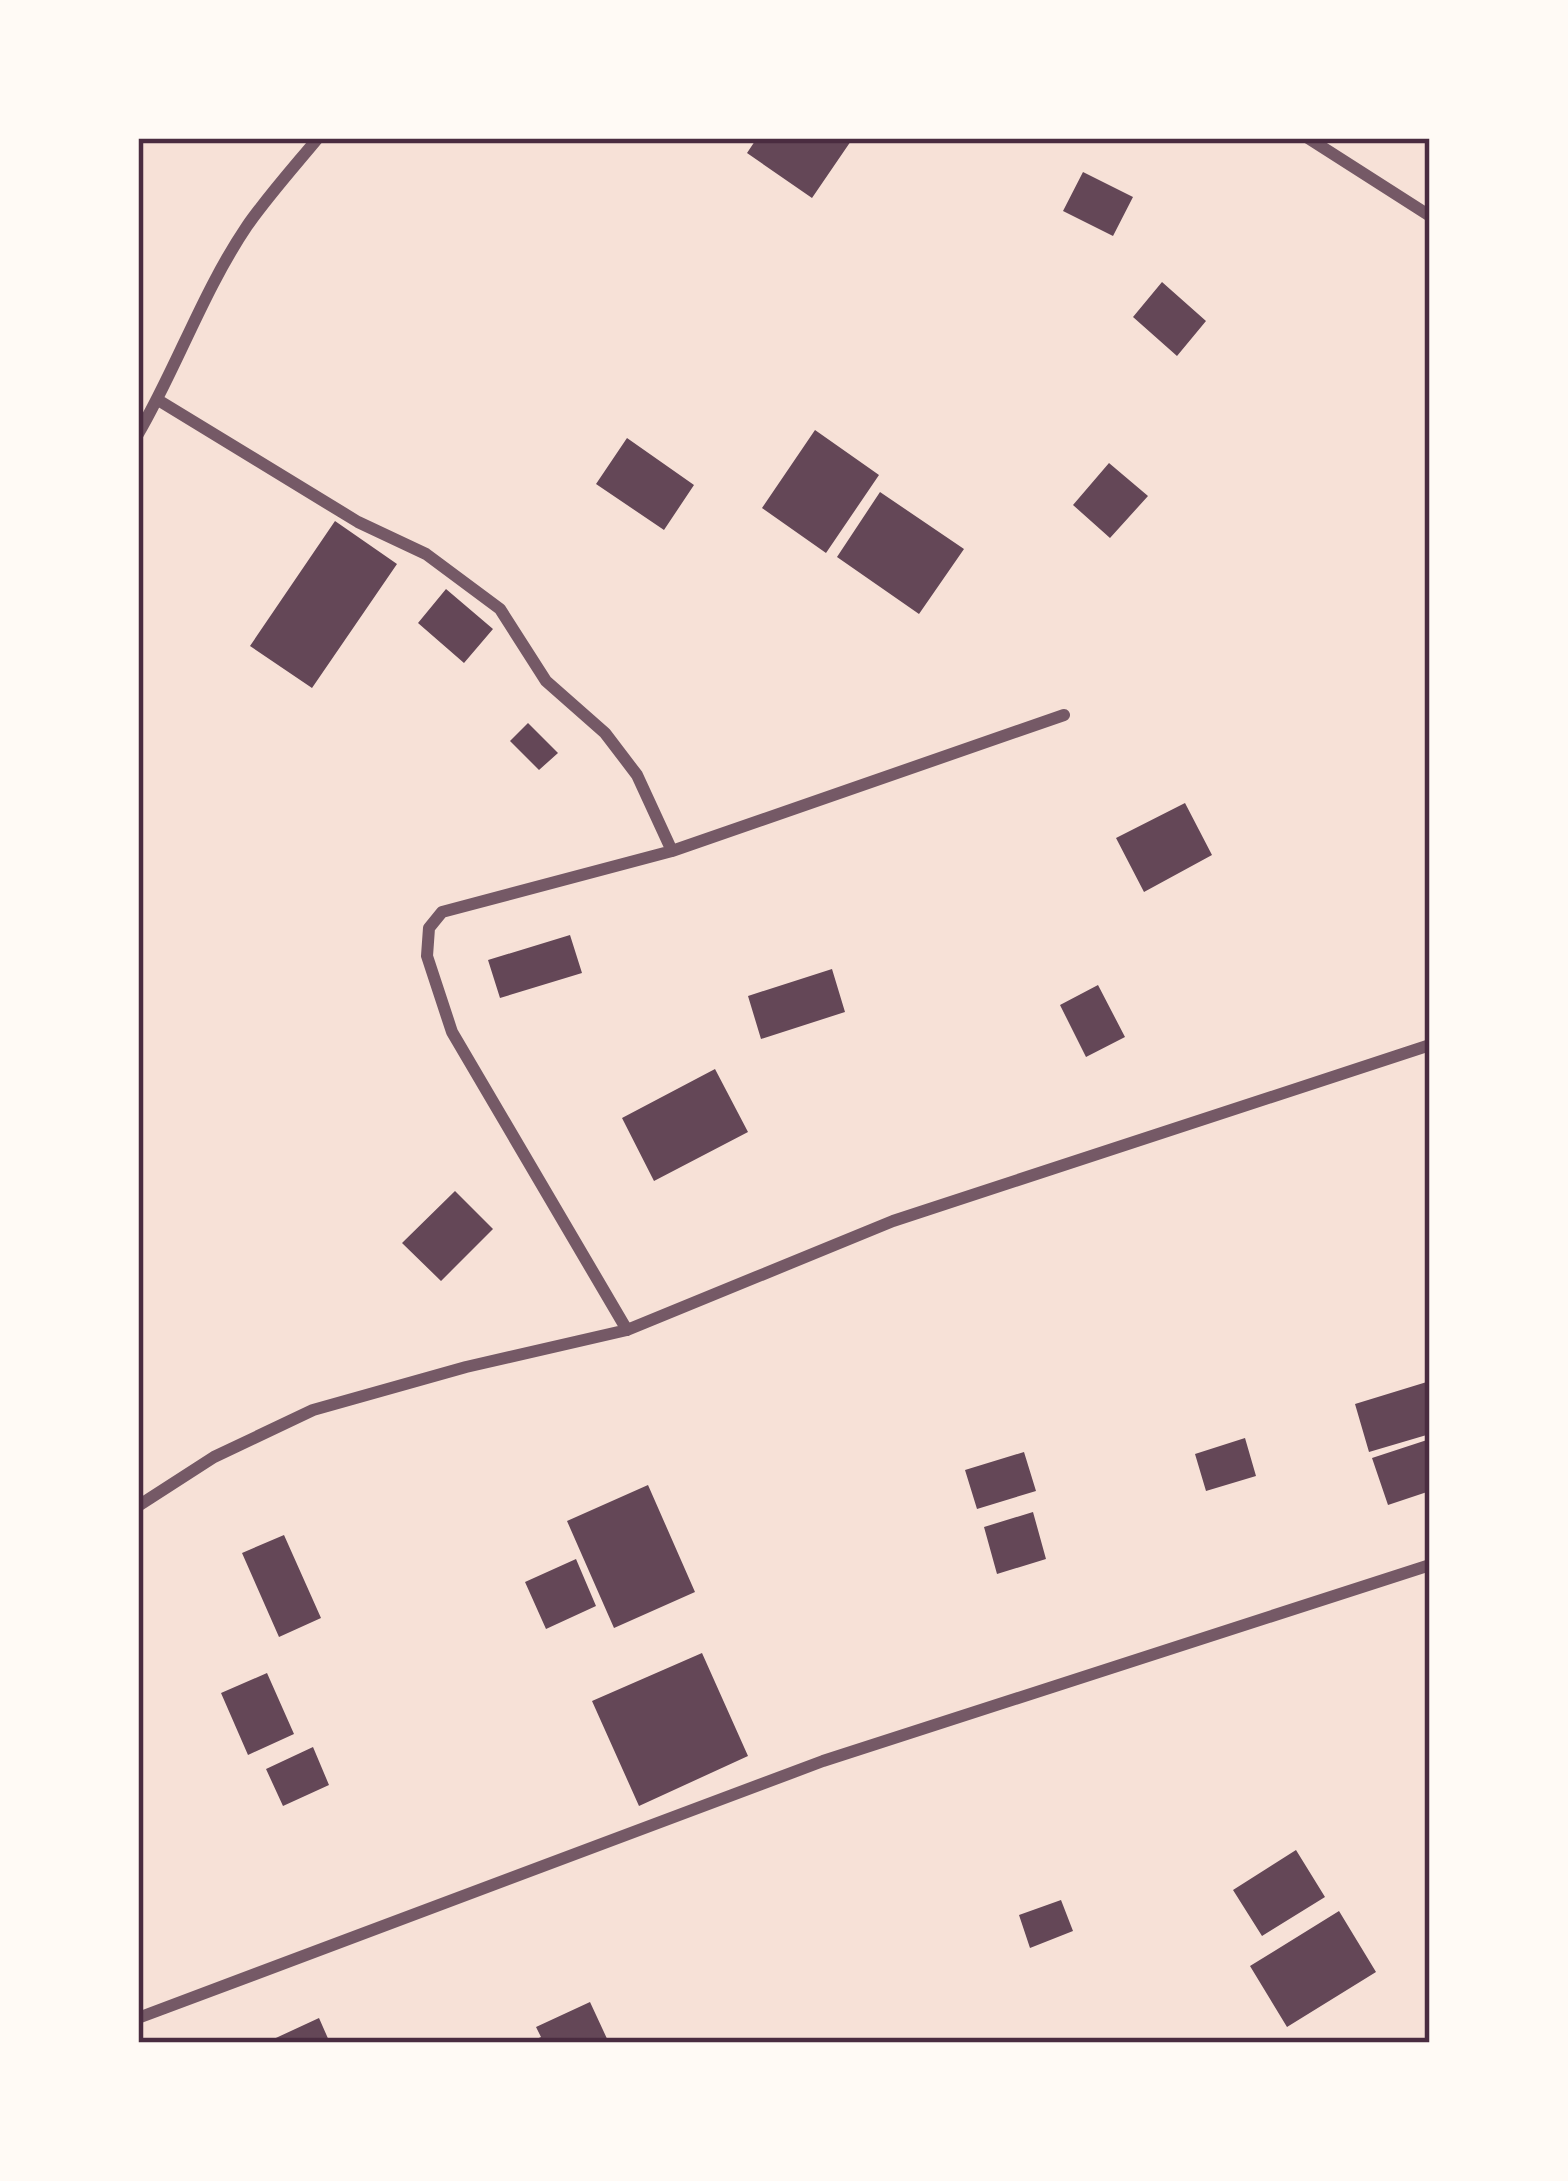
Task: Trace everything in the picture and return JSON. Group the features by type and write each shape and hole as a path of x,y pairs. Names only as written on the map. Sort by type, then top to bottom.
{"street":[{"path":"138,434 247,227 318,138"},
{"path":"1313,139 1430,216"},
{"path":"158,400 358,522 426,554 500,609 546,681 605,733 637,775 672,851"},
{"path":"627,1330 452,1032 427,956 429,928 442,912 672,851 1064,715"},
{"path":"138,1506 214,1457 313,1410 466,1367 627,1330 893,1220 1430,1045"},
{"path":"138,2018 824,1761 1430,1565"}],"building":[{"path":"757,138 853,138 812,198 747,153"},
{"path":"1083,172 1133,197 1113,236 1063,211"},
{"path":"1162,282 1206,321 1177,356 1133,317"},
{"path":"815,430 879,475 826,553 762,508"},
{"path":"627,438 694,485 664,530 596,484"},
{"path":"1109,463 1148,496 1110,538 1073,505"},
{"path":"880,492 964,549 919,614 837,557"},
{"path":"335,521 397,564 312,688 250,646"},
{"path":"446,589 493,629 464,663 418,623"},
{"path":"528,723 558,753 539,770 510,741"},
{"path":"1185,803 1212,855 1144,892 1116,838"},
{"path":"570,935 582,973 500,998 488,960"},
{"path":"832,969 845,1012 761,1039 748,996"},
{"path":"1098,985 1125,1037 1086,1057 1060,1005"},
{"path":"715,1069 748,1132 654,1181 622,1118"},
{"path":"455,1191 493,1229 441,1281 402,1243"},
{"path":"1430,1381 1430,1434 1369,1452 1355,1404"},
{"path":"1245,1438 1256,1476 1206,1491 1195,1454"},
{"path":"1430,1439 1430,1491 1388,1505 1372,1458"},
{"path":"1024,1452 1036,1491 977,1509 965,1470"},
{"path":"648,1485 695,1592 614,1628 567,1521"},
{"path":"1033,1512 1046,1559 997,1574 984,1527"},
{"path":"284,1535 321,1618 279,1637 242,1553"},
{"path":"576,1559 596,1606 546,1629 525,1582"},
{"path":"702,1653 748,1756 639,1806 592,1701"},
{"path":"267,1673 294,1734 248,1755 221,1693"},
{"path":"313,1747 329,1785 283,1806 266,1769"},
{"path":"1296,1850 1325,1897 1262,1936 1233,1890"},
{"path":"1061,1900 1073,1931 1030,1948 1019,1915"},
{"path":"1339,1911 1376,1972 1287,2027 1250,1966"},
{"path":"590,2002 609,2043 528,2043 541,2037 536,2027"},
{"path":"319,2018 330,2043 265,2043"}]}
